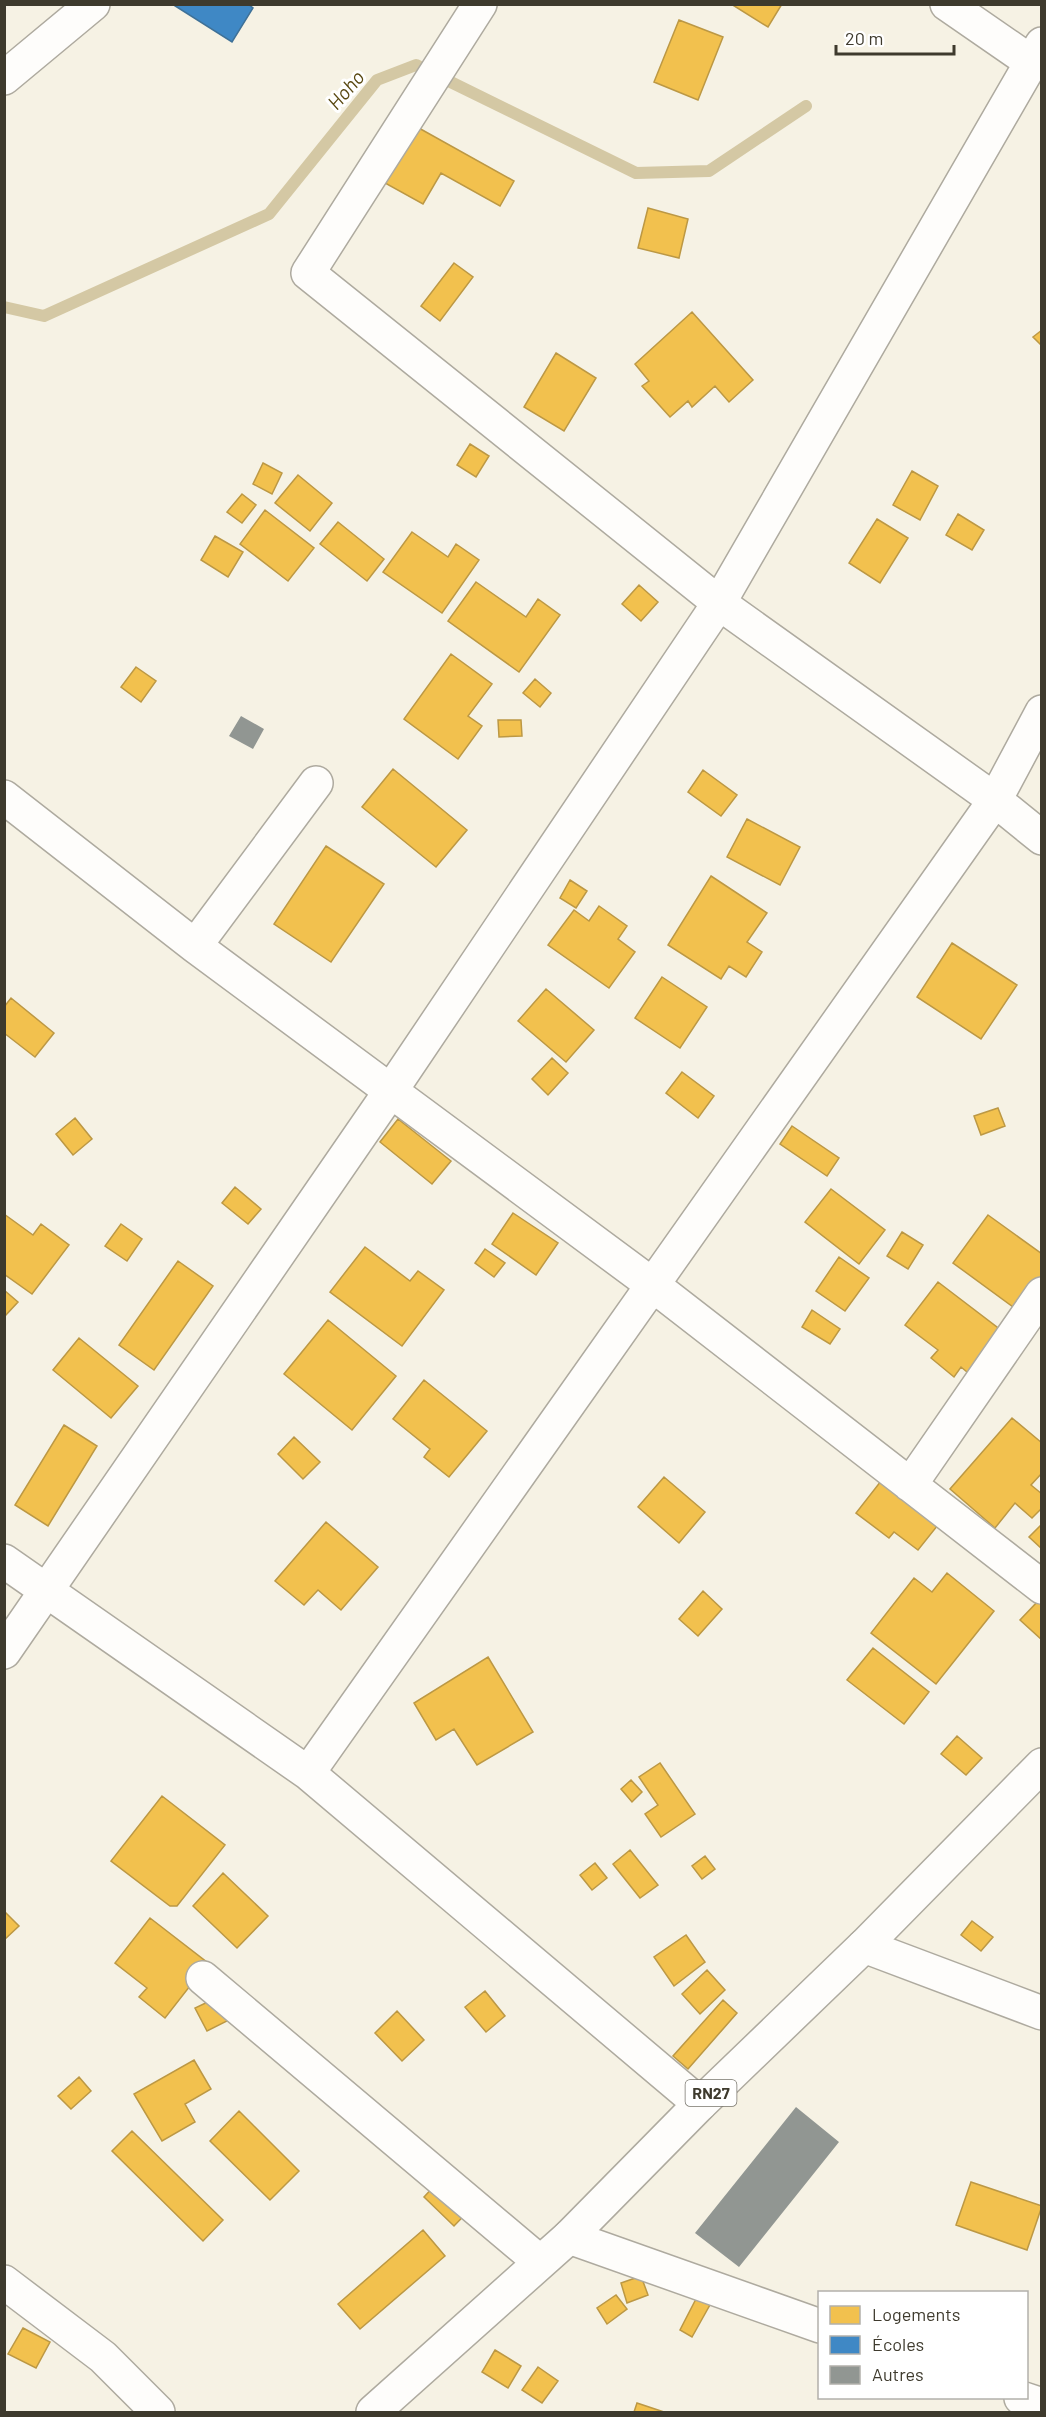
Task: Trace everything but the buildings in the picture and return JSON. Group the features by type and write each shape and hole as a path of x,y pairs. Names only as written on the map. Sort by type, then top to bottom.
{"street":[{"path":"4,78 93,4"},
{"path":"480,4 308,273 719,603 995,800 1041,838"},
{"path":"4,1652 392,1089 719,603 1034,69 947,4"},
{"path":"308,1773 995,800 1041,712"},
{"path":"195,946 316,783"},
{"path":"4,797 195,946 392,1089 654,1286 1041,1587"},
{"path":"910,1485 1041,1294"},
{"path":"4,1561 45,1592 308,1773 700,2103"},
{"name":"RN27","path":"373,2412 569,2237 700,2103 864,1946 1041,1765"},
{"path":"864,1946 1041,2013"},
{"path":"203,1978 540,2262"},
{"path":"569,2237 818,2326"},
{"path":"4,2282 103,2356 158,2412"},
{"path":"1026,2399 1041,2405"}],"waterway":[{"name":"Hoho","path":"4,307 44,316 269,214 377,80 416,65 636,173 709,171 806,106"}]}
